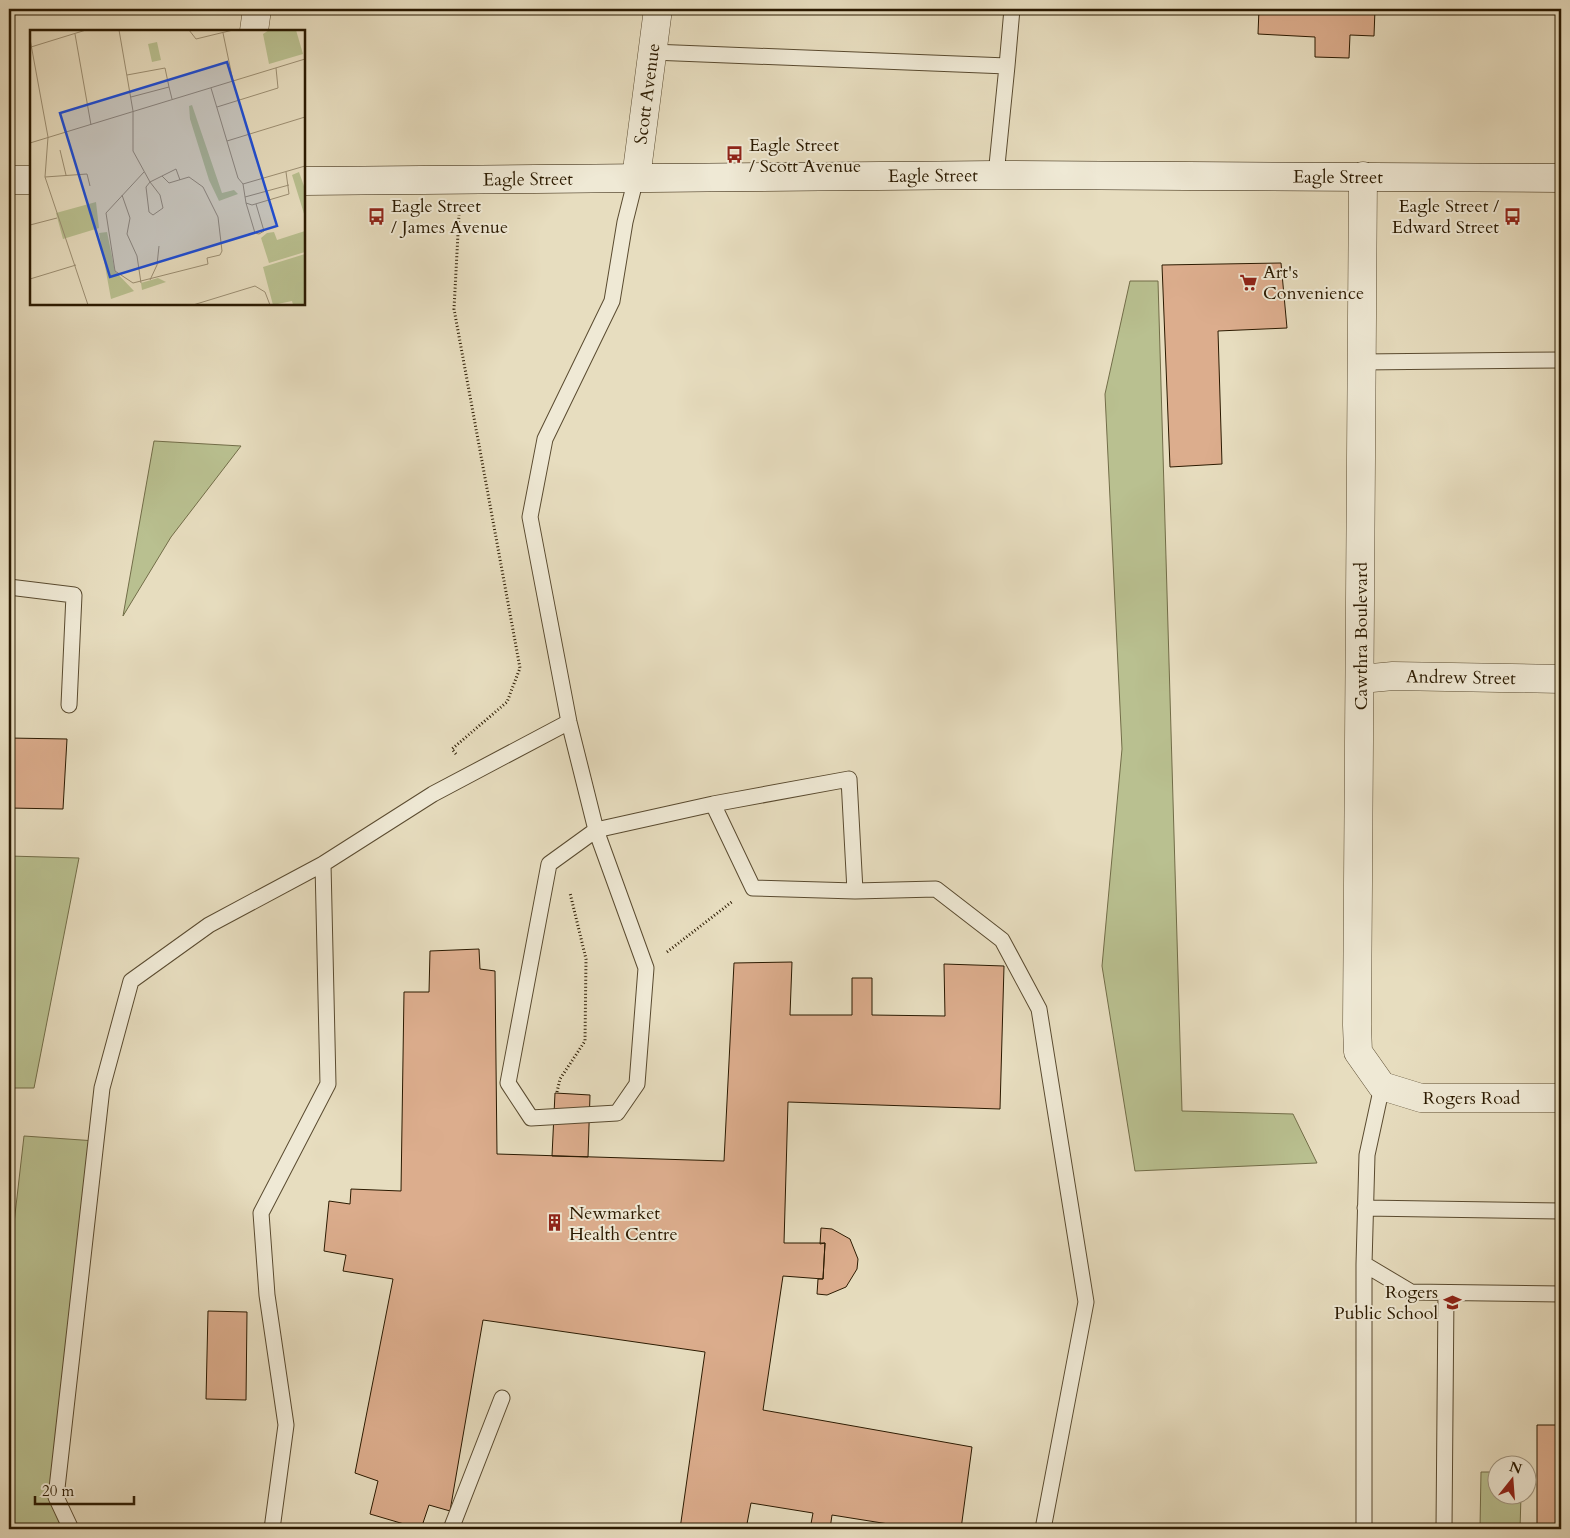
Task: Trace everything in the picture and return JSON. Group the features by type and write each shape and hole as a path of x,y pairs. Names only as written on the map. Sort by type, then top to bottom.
{"street":[{"path":"254,30 257,9"},
{"name":"Scott Avenue","path":"636,178 658,9"},
{"name":"Eagle Street","path":"305,181 996,175 1561,178"},
{"name":"Cawthra Boulevard","path":"1363,176 1361,679 1356,1025 1358,1052 1382,1086"},
{"path":"9,180 30,180"},
{"name":"Andrew Street","path":"1361,679 1393,676 1561,679"},
{"name":"Rogers Road","path":"1382,1086 1421,1098 1561,1098"}],"lane":[{"path":"996,175 1012,9"},
{"path":"652,52 1007,66"},
{"path":"636,178 625,222 612,301 544,439 530,517 568,722 596,830 646,968 637,1084 617,1113 531,1118 508,1083 549,864 596,830 713,804 849,779 855,891"},
{"path":"1362,362 1561,360"},
{"path":"9,587 74,595 69,705"},
{"path":"70,1529 56,1497 102,1088 131,981 209,925 323,864 433,794 470,776 568,722"},
{"path":"713,804 753,888 855,891 936,889 1002,940 1039,1009 1086,1302 1043,1529"},
{"path":"272,1529 286,1425 267,1295 261,1213 328,1084 323,864"},
{"path":"1364,1529 1364,1264 1367,1155 1382,1086"},
{"path":"1365,1208 1561,1211"},
{"path":"1364,1264 1411,1292 1561,1294"},
{"path":"1444,1529 1446,1293"},
{"path":"451,1529 502,1398"}],"path":[{"path":"459,215 454,309 520,668 507,702 452,749 470,776"},
{"path":"551,1117 560,1079 586,1041 586,959 561,855"},
{"path":"646,968 717,912 753,888"}],"green space":[{"path":"1130,281 1158,281 1182,1111 1293,1114 1317,1163 1135,1171 1102,966 1122,749 1105,394"},
{"path":"154,441 241,446 171,537 123,616"},
{"path":"9,856 79,858 34,1088 9,1088"},
{"path":"24,1136 96,1141 56,1497 71,1529 9,1529 9,1267"},
{"path":"1481,1472 1488,1472 1488,1506 1521,1506 1520,1529 1480,1528"}],"building":[{"path":"852,9 1008,9 852,13"},
{"path":"1259,9 1375,9 1374,36 1350,35 1349,58 1315,57 1315,37 1258,34"},
{"path":"1281,263 1287,328 1218,331 1222,464 1170,467 1162,265"},
{"path":"9,738 67,739 63,809 9,808"},
{"name":"Newmarket Health Centre","path":"479,949 480,969 495,971 497,1154 724,1161 734,963 792,962 790,1015 852,1015 852,978 872,978 872,1015 945,1016 944,964 1004,966 1000,1109 788,1102 784,1243 825,1243 823,1279 783,1276 763,1410 972,1447 961,1529 901,1529 901,1526 832,1515 830,1529 810,1529 813,1513 751,1503 746,1529 680,1529 705,1352 483,1320 450,1511 429,1505 421,1529 370,1514 378,1481 355,1473 393,1279 343,1271 346,1255 324,1251 329,1201 350,1204 351,1189 401,1191 404,992 429,992 430,951"},
{"path":"555,1093 590,1095 588,1157 552,1156"},
{"path":"821,1228 832,1229 850,1239 858,1259 857,1269 846,1287 827,1295 817,1294 818,1279 823,1279 825,1243 820,1244"},
{"path":"208,1311 247,1312 246,1400 206,1399"},
{"path":"1537,1425 1561,1425 1561,1529 1537,1529"}],"place":[{"name":"Eagle Street / Scott Avenue","path":"735,155"},
{"name":"Eagle Street / James Avenue","path":"377,216"},
{"name":"Eagle Street / Edward Street","path":"1513,216"},
{"name":"Art's Convenience","path":"1249,282"},
{"name":"Newmarket Health Centre","path":"555,1223"},
{"name":"Rogers Public School","path":"1452,1302"}]}
